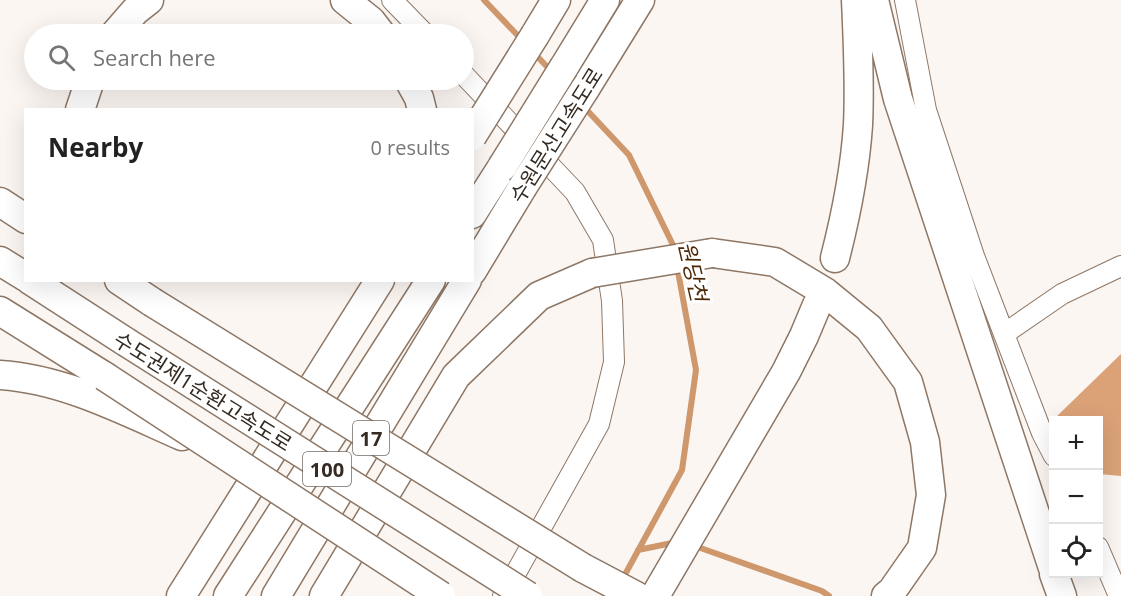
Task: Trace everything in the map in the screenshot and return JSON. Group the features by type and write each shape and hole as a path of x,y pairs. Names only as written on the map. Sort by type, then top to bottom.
{"highway":[{"path":"124,24 149,0"},
{"path":"345,0 373,24"},
{"path":"474,133 556,0"},
{"name":"수원문산고속도로","path":"474,211 605,0"},
{"name":"수원문산고속도로","path":"474,268 640,0"},
{"path":"835,258 852,178 858,127 856,0"},
{"path":"874,0 898,99 1049,557"},
{"path":"81,108 87,90"},
{"path":"415,90 422,108"},
{"path":"0,202 24,218"},
{"path":"324,596 456,376 539,296 592,273 712,252 775,262 825,291 869,328 908,382 926,442 931,495 922,548 886,596"},
{"path":"0,261 24,277"},
{"name":"수도권제1순환고속도로","path":"33,282 528,596"},
{"path":"124,282 145,291 584,568 636,596"},
{"path":"332,356 372,282"},
{"path":"181,596 379,282"},
{"name":"17","path":"228,596 430,282"},
{"name":"17","path":"276,596 466,282"},
{"path":"655,596 786,372 817,305"},
{"name":"수도권제1순환고속도로","path":"0,311 97,386 219,451 441,596"},
{"path":"0,375 44,382 97,386"},
{"path":"169,596 236,511"},
{"path":"584,568 619,596"},
{"path":"1056,578 1062,596"}],"street":[{"path":"392,0 415,24"},
{"path":"905,0 926,110 974,256 1049,448"},
{"path":"474,86 575,192 603,240 612,302 614,362 599,424 503,596"},
{"path":"1004,334 1062,294 1121,266"},
{"path":"1108,553 1119,596"}],"shaded area":[{"path":"1121,354 1121,476 1103,474 1103,416 1057,416"}],"waterway":[{"name":"원당천","path":"484,0 523,41"},
{"name":"원당천","path":"534,53 552,72"},
{"name":"원당천","path":"583,106 629,155 673,245 674,253"},
{"name":"원당천","path":"622,580 682,470 696,370 677,266"},
{"path":"638,550 677,542"},
{"path":"692,545 822,591 829,596"}],"tunnel":[{"path":"817,305 835,258"}]}
